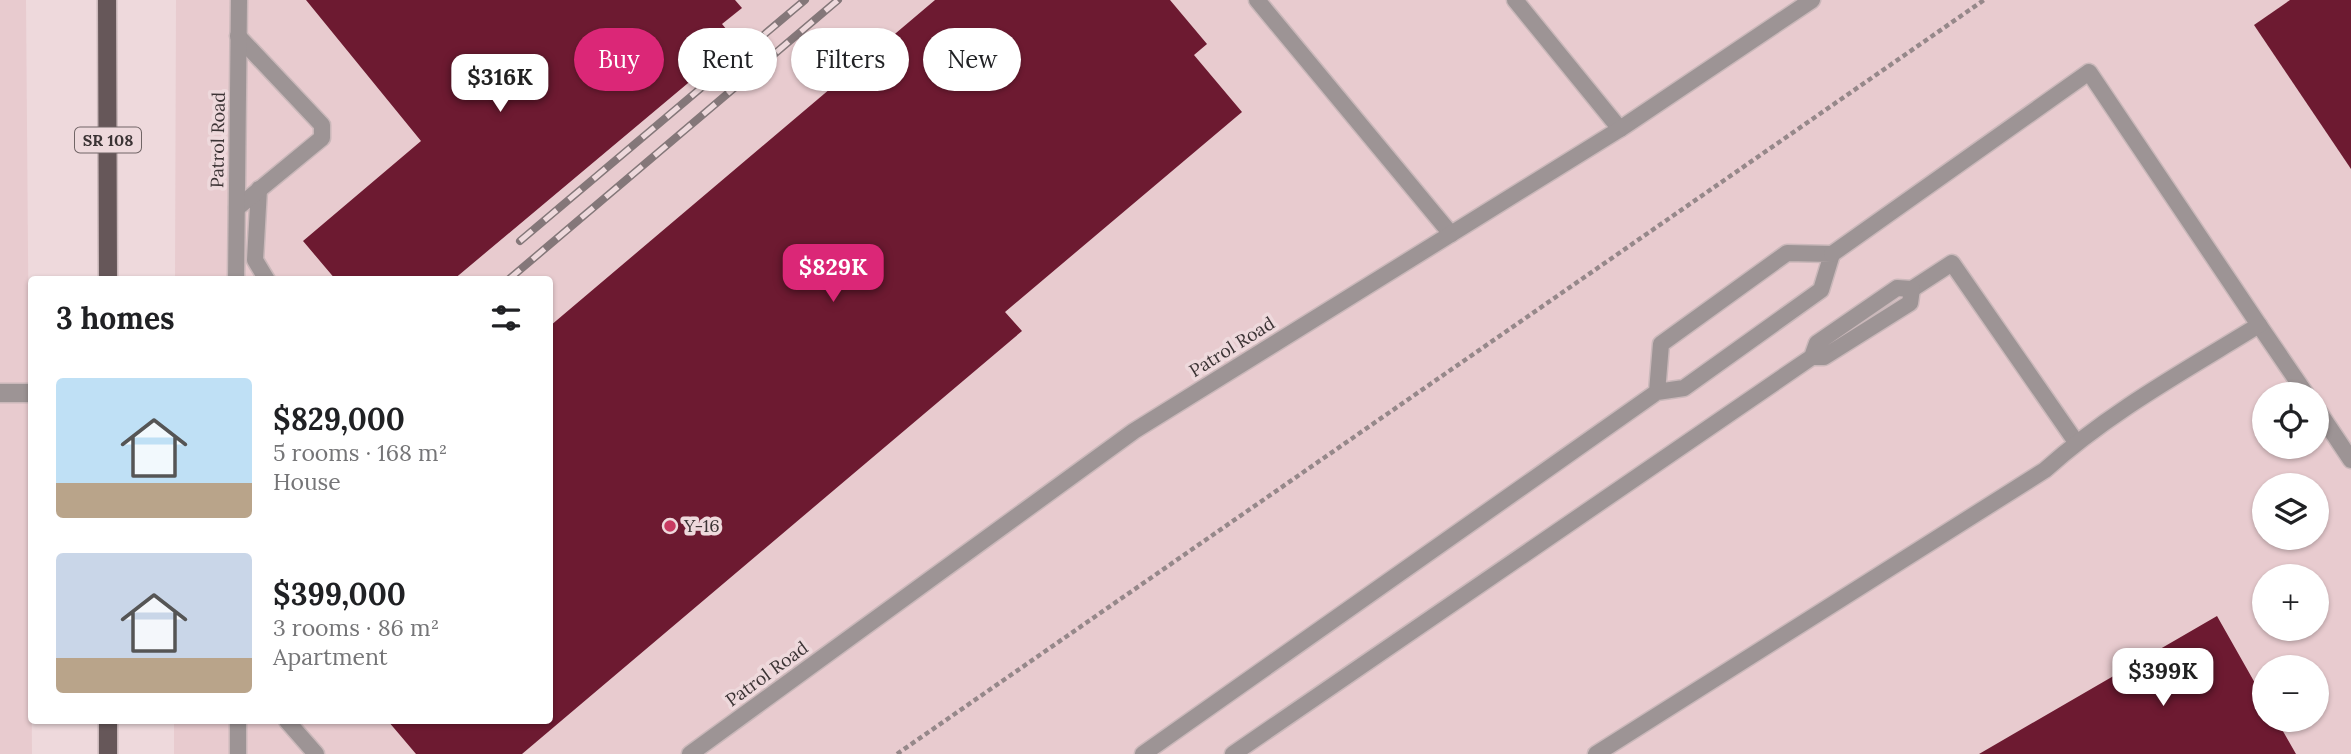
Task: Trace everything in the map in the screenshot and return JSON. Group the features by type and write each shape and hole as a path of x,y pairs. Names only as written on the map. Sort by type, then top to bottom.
{"main road":[{"name":"SR 108","path":"107,0 108,276"},
{"path":"108,724 108,754"}],"street":[{"path":"0,393 28,393"}],"lane":[{"name":"Patrol Road","path":"236,276 239,0"},
{"path":"1257,0 1451,234"},
{"path":"1515,0 1620,129"},
{"name":"Patrol Road","path":"690,754 1134,431 1620,129 1812,0"},
{"path":"237,208 322,138 322,125 238,36"},
{"path":"1657,392 1661,344 1787,253 1832,254 2089,72 2298,382"},
{"path":"259,189 255,260 265,276"},
{"path":"1143,754 1657,392 1684,388 1821,290 1832,254"},
{"path":"1233,754 1812,357 1824,357 1910,303 1912,289 1952,262 2076,442"},
{"path":"1596,754 2045,470 2076,442 2259,325"},
{"path":"2329,428 2351,460"},
{"path":"238,724 238,754"},
{"path":"290,724 316,754"}],"path":[{"path":"897,754 1984,0"}],"shaded area":[{"path":"0,0 26,0 28,724 32,724 32,754 0,754"},
{"path":"176,0 2351,0 2351,754 174,754 174,724 553,724 553,276 175,276"}],"building":[{"path":"306,0 735,0 742,8 722,24 725,28 678,28 679,91 458,276 333,276 303,241 421,141"},
{"name":"Y-16","path":"935,0 1170,0 1207,44 1194,55 1242,112 1005,312 1022,331 522,754 416,754 391,724 553,724 553,323 828,91 909,91 909,28 902,28"},
{"path":"2290,0 2351,0 2351,169 2254,25"},
{"path":"2217,616 2252,678 2252,732 2283,732 2296,754 1979,754"}],"railway":[{"path":"520,241 805,0"},
{"path":"513,276 838,0"}],"place":[{"name":"Y-16","path":"670,526"}]}
